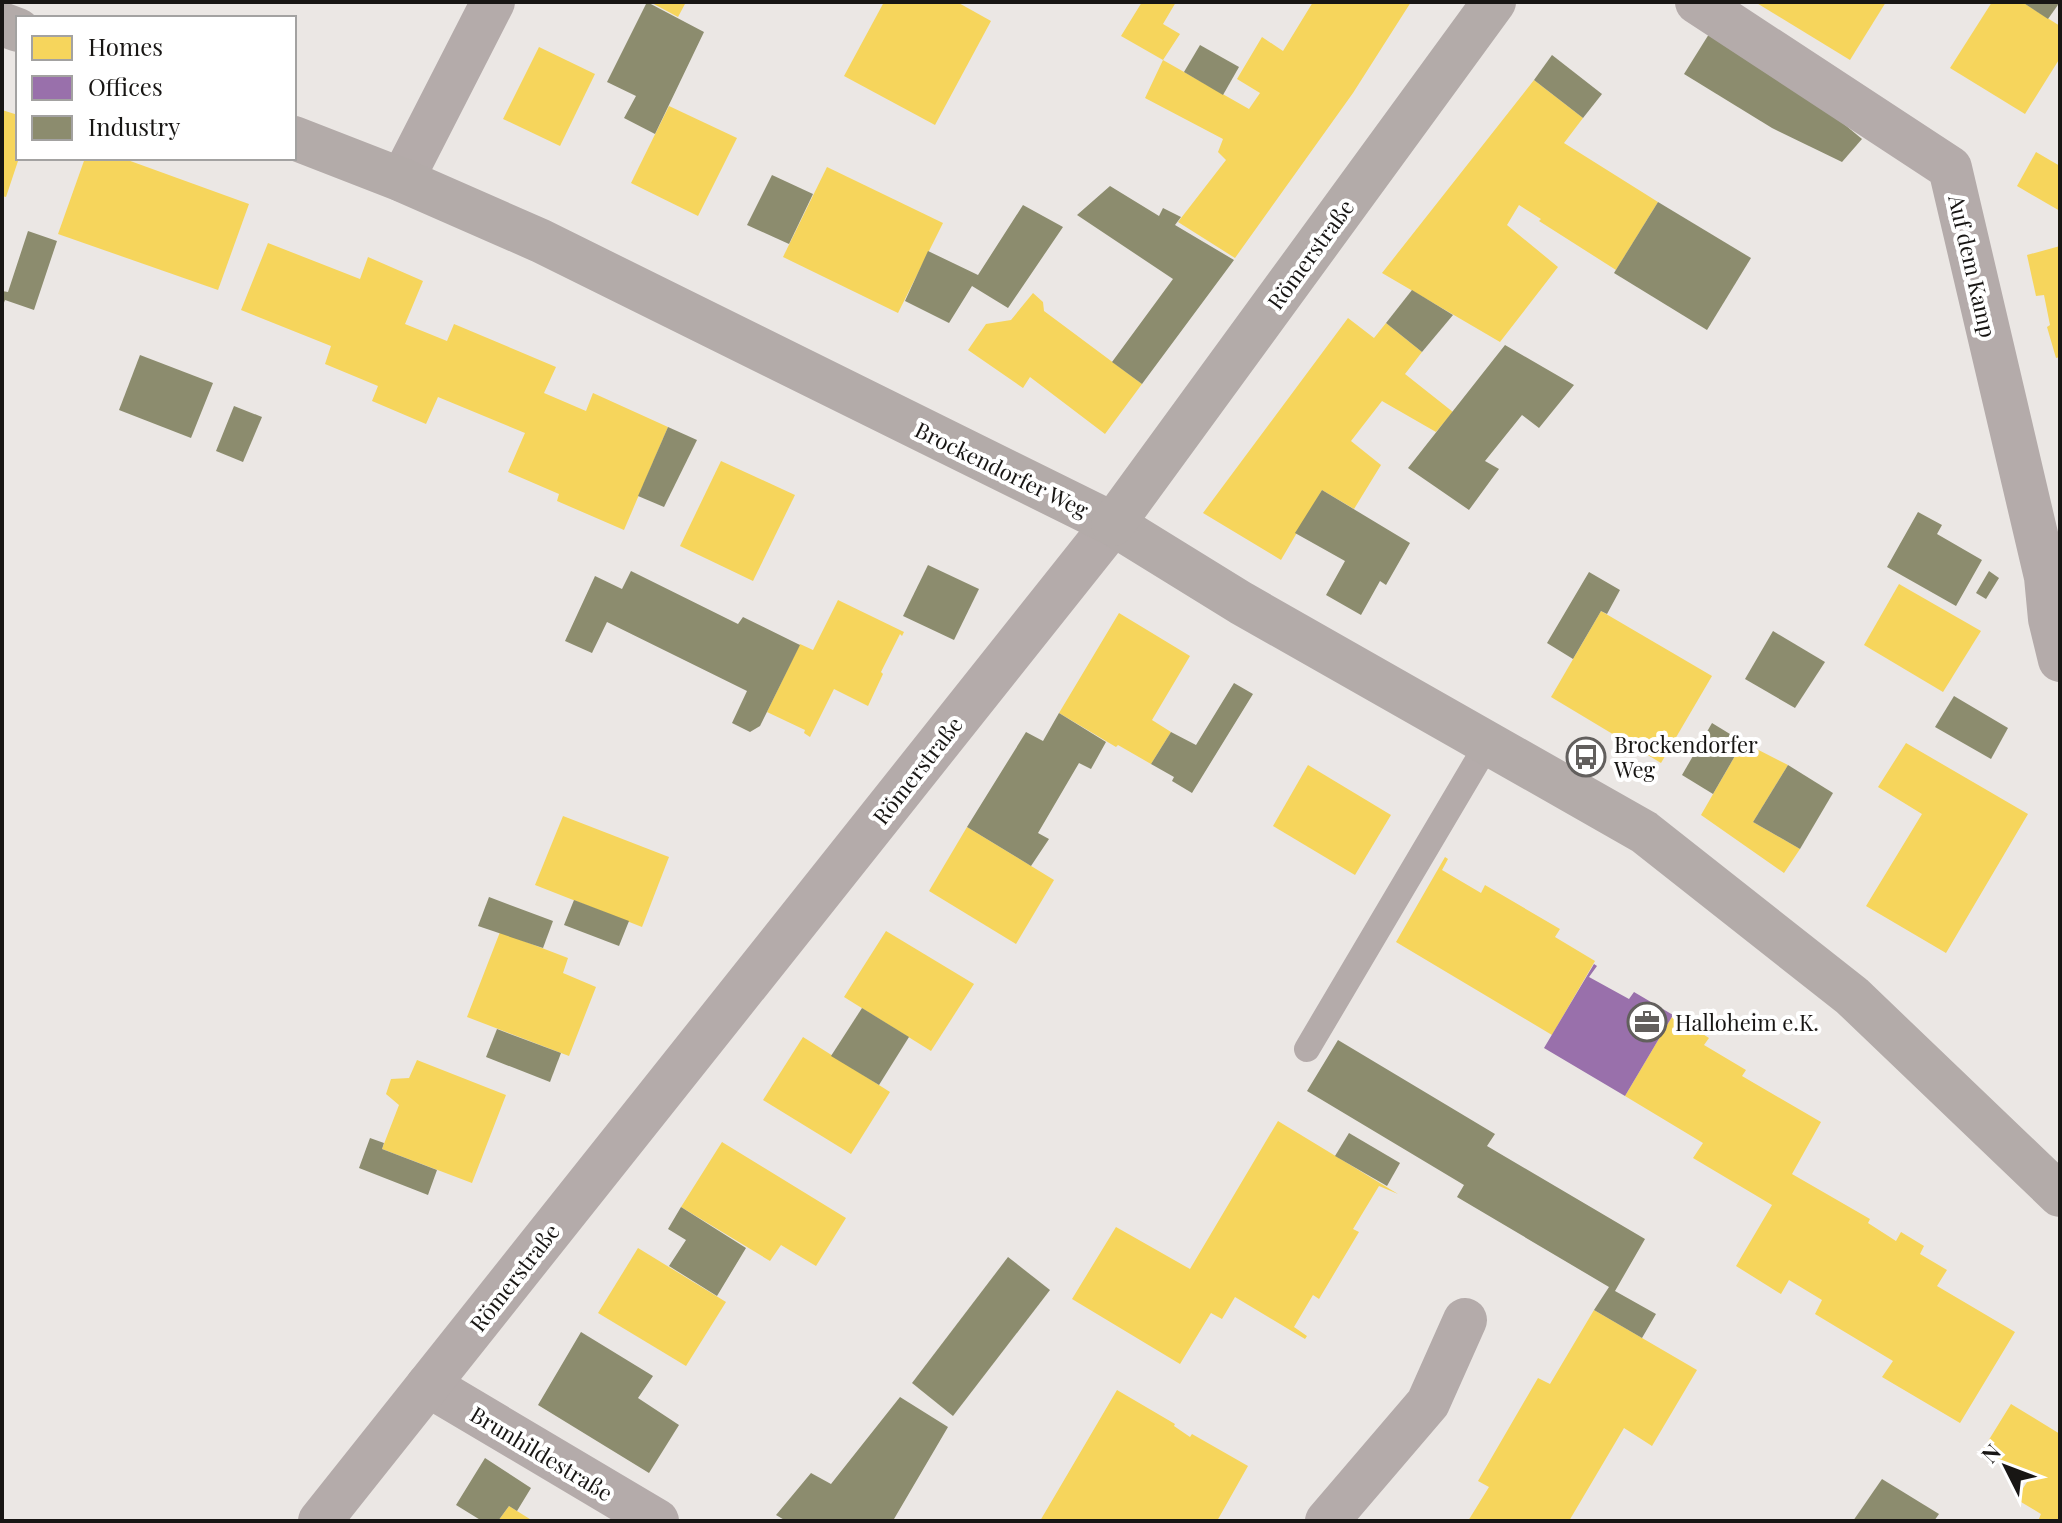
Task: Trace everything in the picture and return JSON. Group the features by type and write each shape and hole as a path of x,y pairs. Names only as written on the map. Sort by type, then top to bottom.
{"street":[{"path":"402,180 493,2"},
{"name":"Römerstraße","path":"320,1521 1113,524 1494,2"},
{"name":"Auf dem Kamp","path":"1697,2 1950,168 2057,631"},
{"name":"Brockendorfer Weg","path":"296,139 402,180 541,241 1113,524 1241,603 1644,832 1852,996 2055,1179"},
{"path":"1327,1521 1428,1403 1465,1320"},
{"name":"Brunhildestraße","path":"428,1385 657,1521"}],"lane":[{"path":"1307,1049 1488,743"}],"building: Homes":[{"path":"650,2 686,2 678,17"},
{"path":"884,2 957,2 991,21 935,125 844,76"},
{"path":"1142,2 1176,2 1163,24 1180,34 1163,60 1121,36"},
{"path":"1313,2 1411,2 1353,93 1235,258 1178,222 1226,160 1218,152 1223,139 1145,98 1163,60 1249,109 1260,93 1237,79 1262,37 1283,51"},
{"path":"1755,2 1886,2 1850,60"},
{"path":"1992,2 2022,2 2060,26 2060,58 2025,114 1950,68"},
{"path":"539,47 595,74 560,146 503,119"},
{"path":"1534,80 1583,118 1564,143 1658,202 1616,270 1519,205 1507,225 1558,267 1500,342 1382,273"},
{"path":"669,106 737,138 698,216 631,183"},
{"path":"2,110 16,114 18,160 6,197 2,196"},
{"path":"2036,152 2060,166 2060,211 2017,186"},
{"path":"84,160 128,160 249,204 218,290 58,234"},
{"path":"827,167 943,223 898,313 783,257"},
{"path":"268,243 360,279 368,257 423,281 405,324 447,341 454,324 556,367 544,393 586,411 593,393 668,427 624,530 557,501 559,494 508,472 525,433 438,397 426,424 372,401 378,386 325,364 331,346 241,310"},
{"path":"2060,246 2060,357 2056,358 2047,327 2050,325 2044,295 2036,296 2027,255"},
{"path":"1033,293 1043,302 1044,311 1142,384 1105,434 1030,377 1023,388 968,350 986,324 1011,320"},
{"path":"1348,318 1374,338 1386,323 1422,352 1405,374 1453,412 1436,432 1382,401 1351,441 1381,465 1354,509 1322,490 1281,560 1203,513"},
{"path":"721,461 795,495 753,581 680,546"},
{"path":"1899,584 1981,631 1943,692 1864,645"},
{"path":"838,600 904,632 902,636 900,634 881,672 883,674 868,706 834,689 810,737 804,733 805,730 767,712 800,644 813,650"},
{"path":"1601,611 1712,676 1661,763 1551,697"},
{"path":"1119,613 1190,656 1152,720 1171,732 1151,764 1059,713"},
{"path":"1743,742 1788,765 1753,822 1800,849 1784,873 1701,815"},
{"path":"1906,743 2028,814 1946,953 1866,906 1922,814 1878,787"},
{"path":"1308,765 1391,815 1355,875 1273,826"},
{"path":"563,816 669,857 642,927 535,885"},
{"path":"967,827 1054,880 1016,944 929,891"},
{"path":"1445,857 1448,859 1442,870 1481,893 1485,885 1560,929 1555,937 1595,961 1552,1035 1396,942"},
{"path":"886,931 974,984 931,1051 844,997"},
{"path":"500,932 568,958 563,973 596,987 569,1056 467,1017"},
{"path":"1673,1015 1709,1038 1704,1045 1746,1070 1742,1076 1821,1122 1792,1174 1870,1219 1868,1223 1896,1241 1901,1232 1924,1246 1920,1254 1947,1270 1937,1286 2015,1332 1960,1423 1882,1377 1893,1361 1815,1314 1822,1300 1789,1280 1781,1294 1736,1266 1772,1205 1693,1158 1703,1143 1625,1096"},
{"path":"803,1037 890,1092 851,1154 763,1100"},
{"path":"417,1060 506,1095 472,1183 382,1149 399,1105 386,1094 391,1079 409,1078"},
{"path":"1278,1121 1398,1194 1379,1186 1353,1229 1359,1232 1319,1299 1313,1295 1294,1327 1307,1336 1305,1339 1235,1297 1222,1319 1211,1313 1180,1364 1072,1299 1116,1227 1190,1269"},
{"path":"722,1142 846,1218 816,1266 781,1245 770,1261 681,1207"},
{"path":"638,1248 726,1302 686,1366 598,1313"},
{"path":"1594,1310 1697,1370 1652,1446 1624,1428 1569,1521 1468,1521 1489,1487 1478,1481 1538,1378 1550,1384"},
{"path":"1117,1390 1175,1424 1190,1437 1192,1434 1248,1466 1217,1521 1040,1521"},
{"path":"2011,1404 2060,1434 2060,1521 2038,1521 2041,1514 2016,1499 2029,1479 1982,1451"},
{"path":"509,1506 533,1521 498,1521"}],"building: Offices":[{"path":"1594,964 1597,966 1589,977 1629,999 1634,992 1673,1015 1625,1096 1544,1048"}],"building: Industry":[{"path":"647,2 704,32 655,134 624,118 636,96 607,82"},
{"path":"2022,2 2060,2 2048,19"},
{"path":"1709,34 1797,85 1862,139 1842,162 1772,128 1684,74"},
{"path":"1200,45 1239,67 1223,95 1184,72"},
{"path":"1552,55 1602,94 1583,118 1534,80"},
{"path":"772,175 813,194 789,244 747,225"},
{"path":"1110,186 1159,216 1163,208 1181,217 1175,225 1234,260 1142,384 1112,362 1173,279 1077,215"},
{"path":"1658,202 1751,258 1707,330 1614,273"},
{"path":"1023,205 1063,227 1008,308 972,286 949,323 905,301 928,251 978,275"},
{"path":"28,231 57,241 34,310 5,300 2,308 2,291 8,292"},
{"path":"1412,290 1453,315 1422,352 1386,323"},
{"path":"1505,345 1574,385 1539,428 1522,415 1485,461 1499,469 1469,510 1408,468"},
{"path":"140,355 213,383 191,438 119,410"},
{"path":"234,406 262,417 243,462 216,451"},
{"path":"668,427 697,440 664,507 638,496"},
{"path":"1322,490 1410,543 1386,585 1380,581 1361,615 1326,595 1345,561 1295,533"},
{"path":"1918,512 1942,525 1937,534 1982,560 1956,606 1887,567"},
{"path":"928,565 979,589 954,640 903,616"},
{"path":"631,571 738,624 743,617 800,645 760,726 750,732 732,723 747,691 607,622 592,653 565,641 595,576 622,589"},
{"path":"1989,571 1999,578 1986,599 1976,593"},
{"path":"1589,572 1620,590 1607,614 1601,611 1573,659 1547,643"},
{"path":"1773,631 1825,662 1795,708 1745,679"},
{"path":"1234,683 1253,694 1192,793 1172,781 1174,777 1151,764 1171,732 1196,745"},
{"path":"1954,696 2008,728 1991,759 1935,727"},
{"path":"1059,713 1106,742 1091,769 1079,763 1038,833 1049,839 1031,866 967,827 1026,732 1043,741"},
{"path":"1712,723 1743,742 1713,794 1682,775"},
{"path":"1788,765 1833,793 1800,849 1753,822"},
{"path":"489,897 553,921 543,948 478,926"},
{"path":"574,900 629,921 619,946 564,925"},
{"path":"862,1008 909,1037 879,1085 831,1056"},
{"path":"497,1029 561,1053 550,1082 486,1057"},
{"path":"1338,1040 1495,1134 1487,1146 1645,1239 1615,1291 1656,1314 1642,1338 1594,1310 1609,1287 1457,1197 1464,1185 1307,1091"},
{"path":"1349,1133 1400,1163 1387,1186 1335,1156"},
{"path":"370,1138 384,1143 382,1149 437,1170 428,1195 359,1168"},
{"path":"681,1207 746,1248 717,1296 669,1266 686,1240 668,1229"},
{"path":"1008,1257 1050,1290 953,1416 912,1383"},
{"path":"581,1332 653,1376 638,1398 679,1425 649,1473 538,1405"},
{"path":"900,1397 948,1427 894,1519 899,1521 786,1521 776,1515 811,1473 831,1484"},
{"path":"485,1458 531,1488 517,1511 509,1506 498,1521 482,1521 456,1505"},
{"path":"1882,1479 1939,1514 1934,1521 1853,1521"}],"place":[{"name":"Brockendorfer Weg","path":"1586,757"},
{"name":"Halloheim e.K.","path":"1647,1022"}]}
